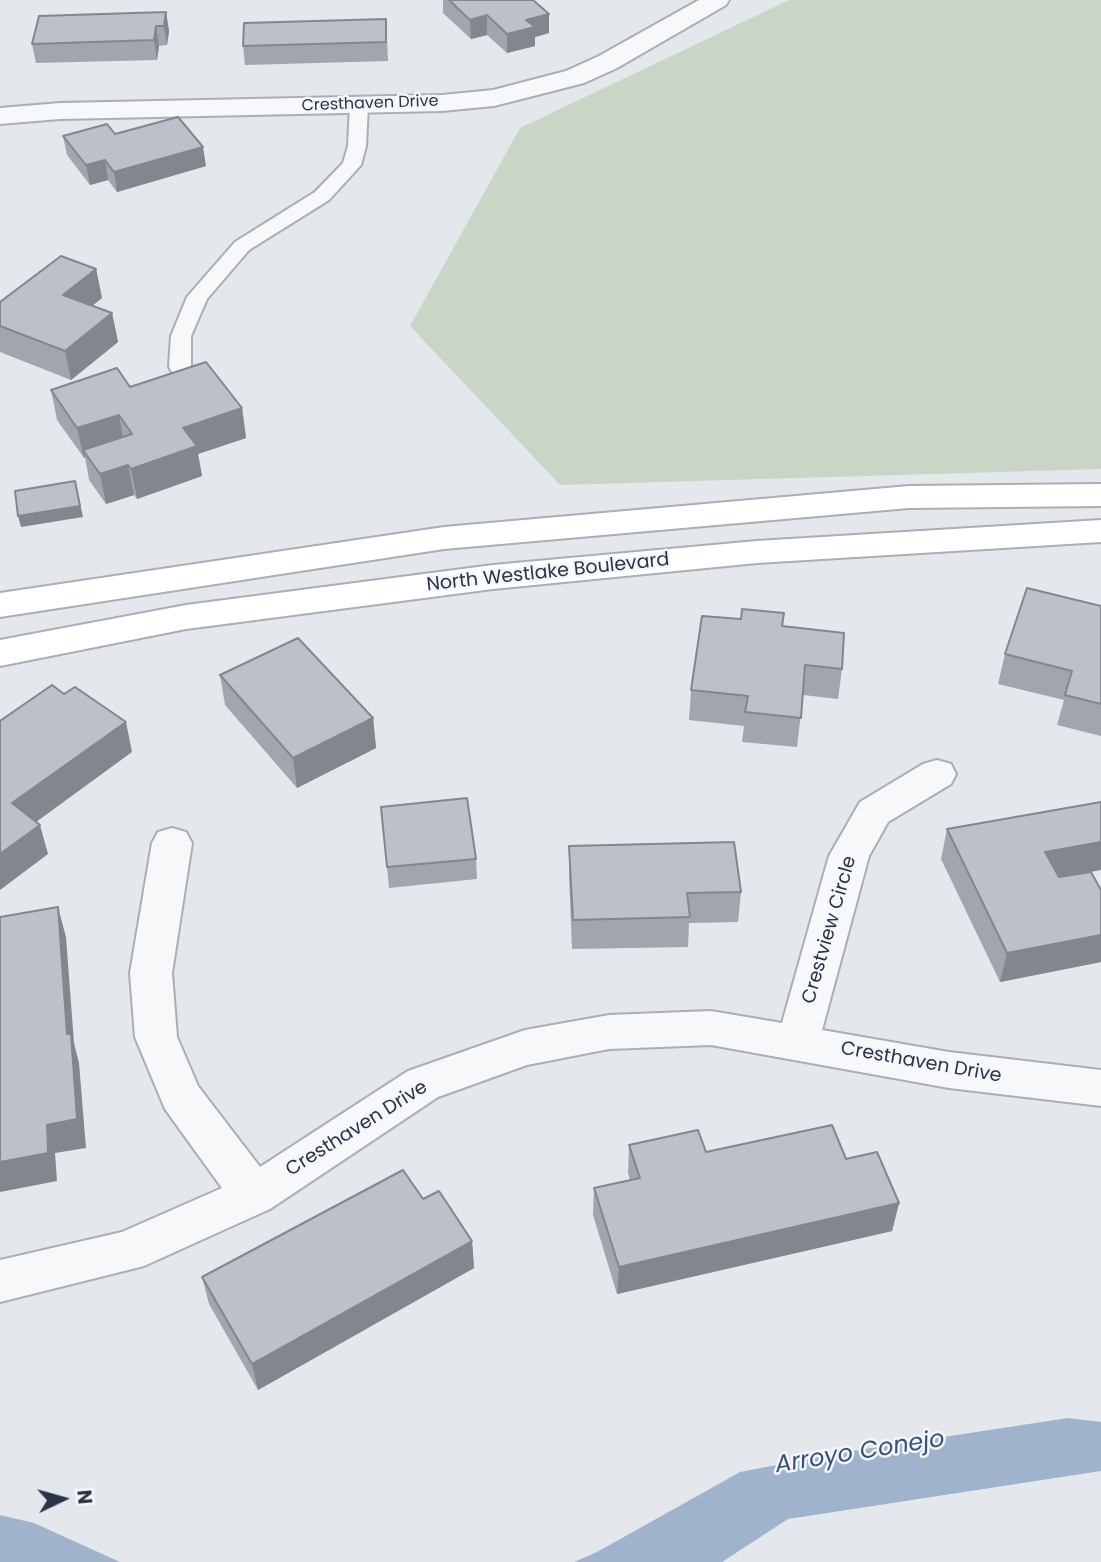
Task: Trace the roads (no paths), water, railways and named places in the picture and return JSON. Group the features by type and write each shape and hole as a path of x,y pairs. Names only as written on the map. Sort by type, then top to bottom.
{"main road":[{"path":"0,605 444,538 909,497 1101,495"},
{"name":"North Westlake Boulevard","path":"0,653 186,617 493,577 757,552 1101,531"}],"street":[{"name":"Cresthaven Drive","path":"0,116 60,111 442,103 494,97 575,77 608,62 717,0"},
{"name":"Crestview Circle","path":"798,1041 849,856 874,812 937,774"},
{"path":"172,843 151,973 156,1037 181,1096 254,1195"},
{"name":"Cresthaven Drive","path":"0,1281 128,1251 254,1195 423,1084 525,1048 609,1032 711,1028 798,1041 948,1070 1101,1088"}],"lane":[{"path":"180,367 181,336 197,297 242,246 322,196 352,165 357,146 359,105"}],"water":[{"name":"Arroyo Conejo","path":"1068,1418 1101,1422 1101,1471 788,1519 722,1562 574,1562 597,1552 740,1472 839,1453"},
{"path":"0,1515 34,1523 120,1562 0,1562"}]}
